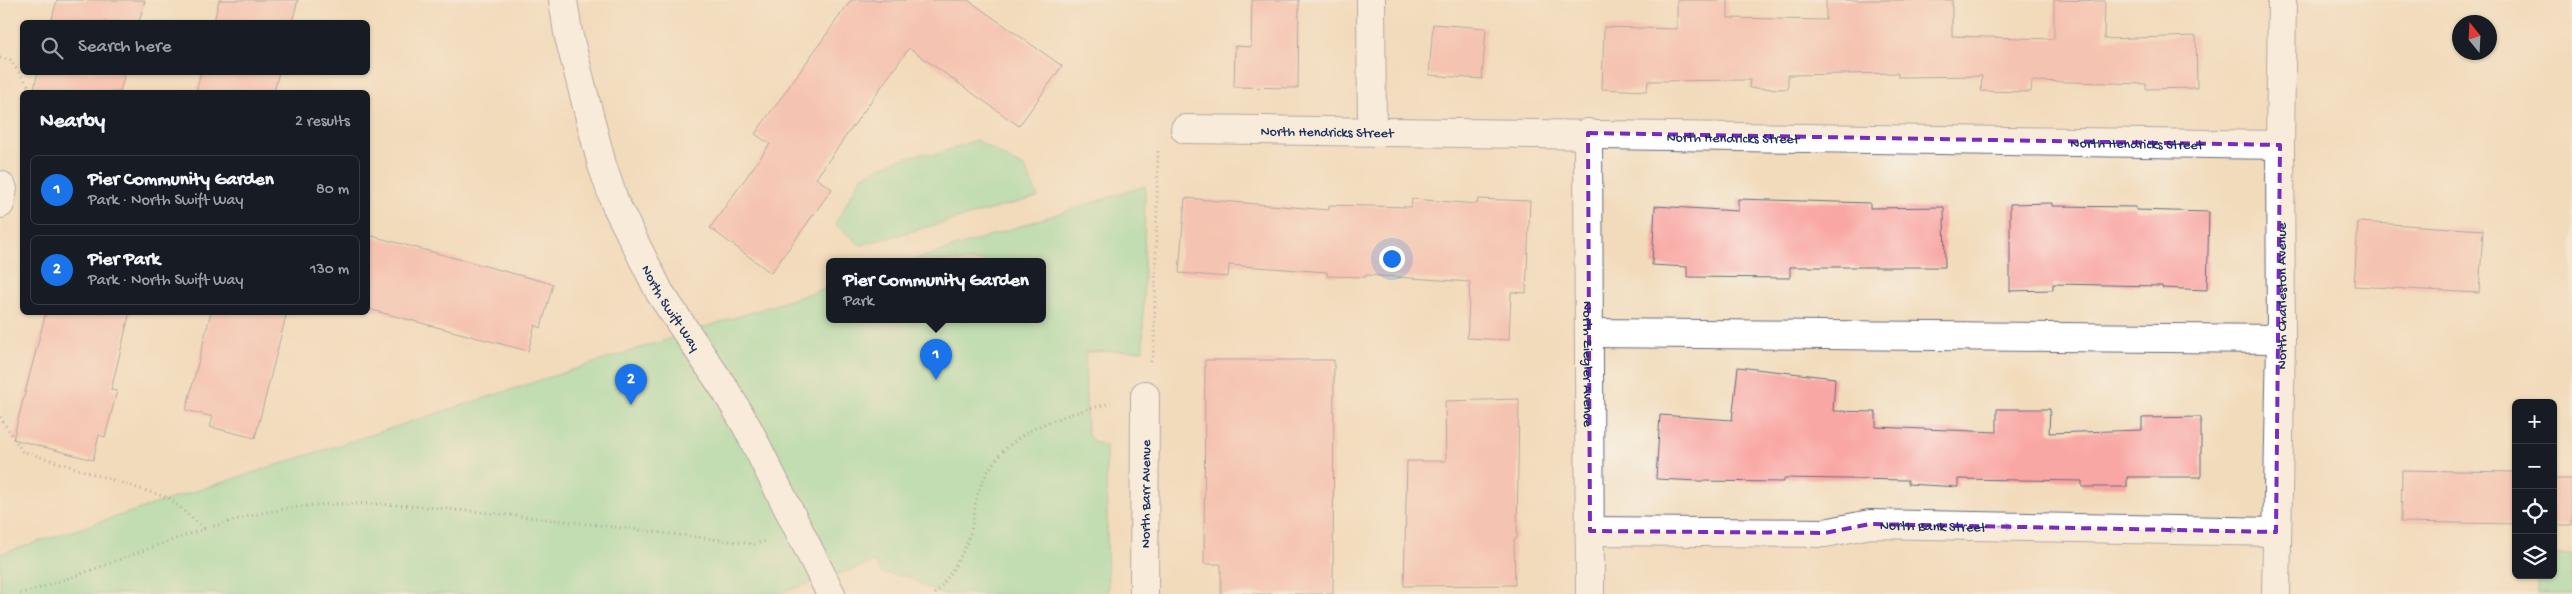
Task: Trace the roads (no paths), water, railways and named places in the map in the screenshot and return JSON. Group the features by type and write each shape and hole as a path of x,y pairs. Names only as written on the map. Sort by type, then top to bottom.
{"street":[{"name":"North Swift Way","path":"563,0 568,33 602,165 615,203 660,294 726,391 748,427 831,594"},
{"path":"1371,0 1372,131"},
{"name":"North Charleston Avenue","path":"2276,594 2281,339 2280,145 2282,0"},
{"name":"North Hendricks Street","path":"1185,128 2280,145"},
{"name":"North Ziegler Avenue","path":"1588,134 1590,594"},
{"path":"0,185 3,189 0,204"},
{"path":"1589,333 2281,339"},
{"name":"North Barr Avenue","path":"1144,594 1145,395"},
{"name":"North Bank Street","path":"1590,531 1825,533 1870,524 2276,532"}],"place":[{"name":"Pier Community Garden","path":"936,380"},
{"name":"Pier Park","path":"631,405"}]}
